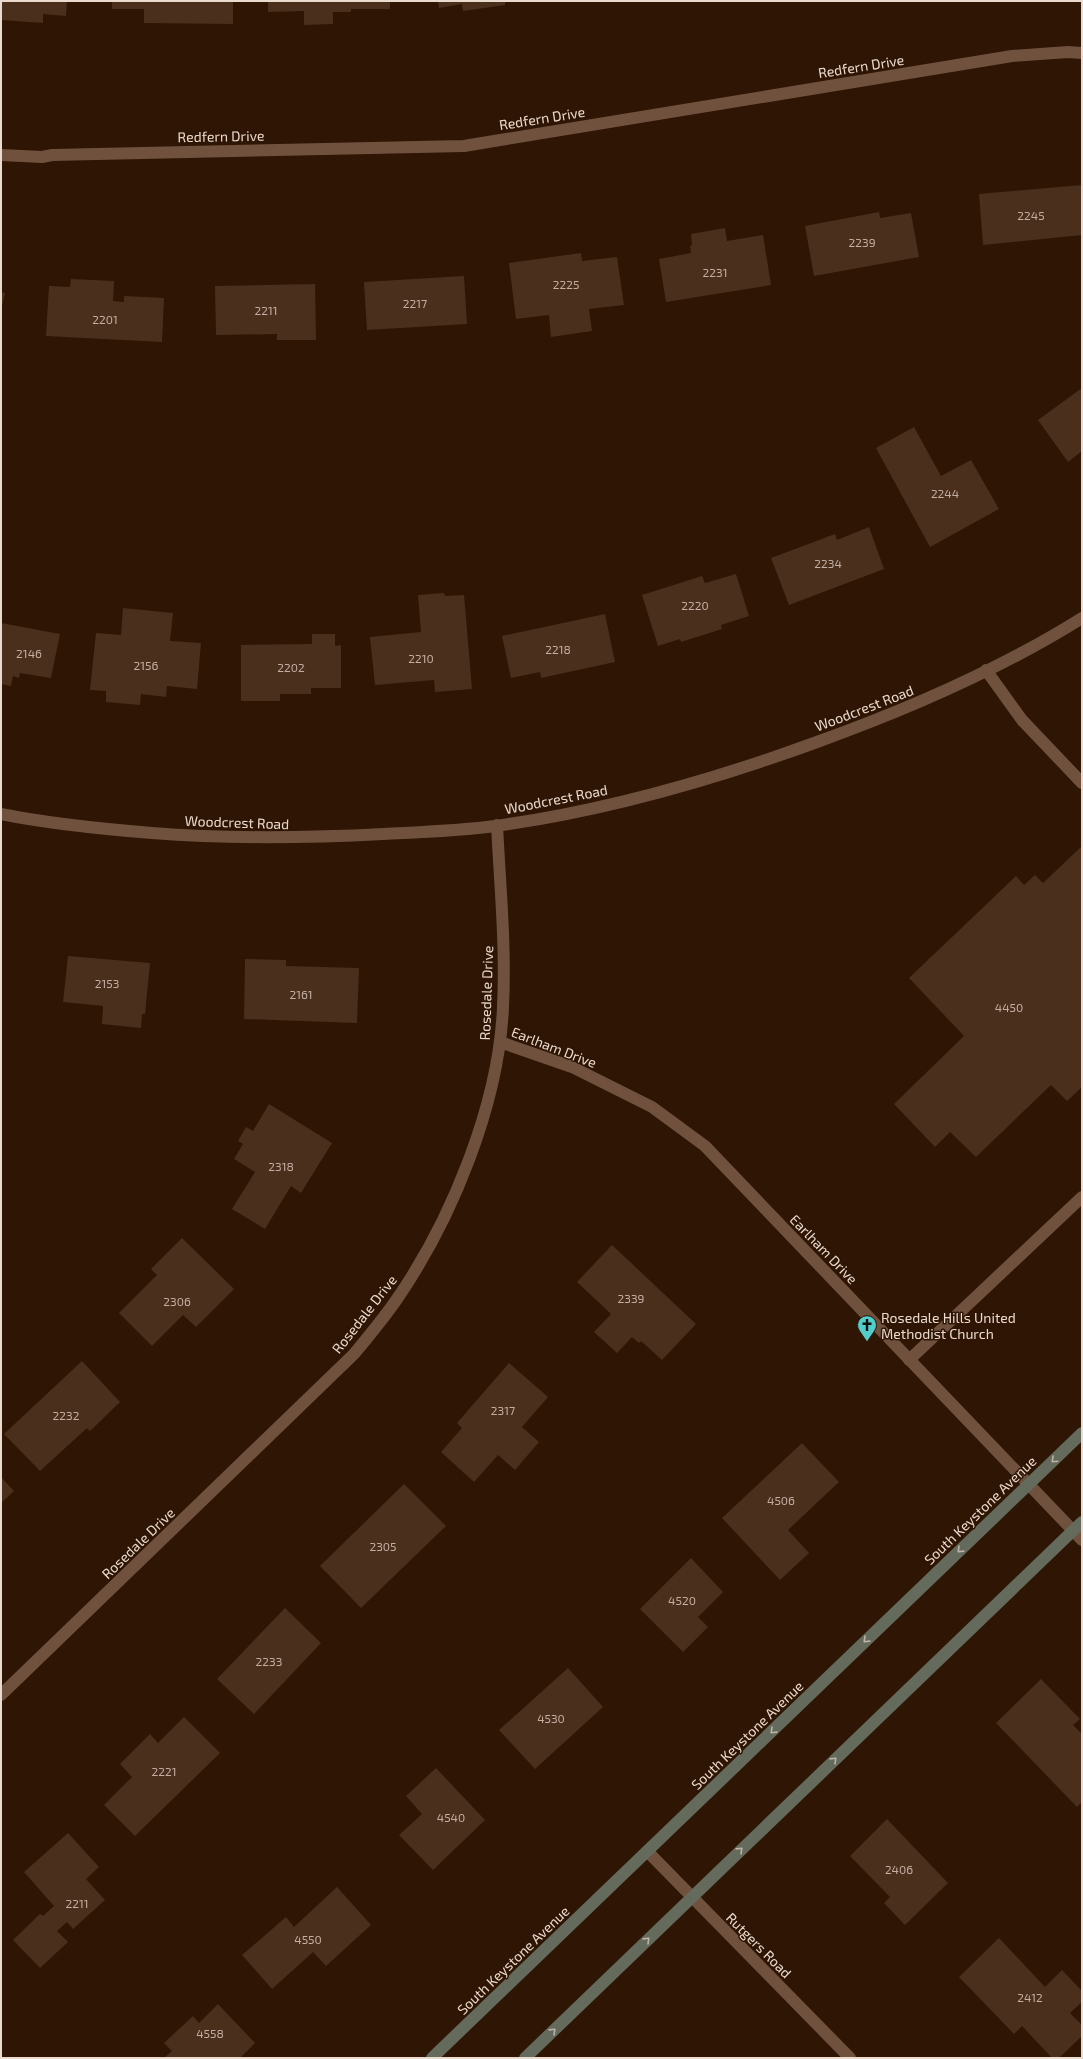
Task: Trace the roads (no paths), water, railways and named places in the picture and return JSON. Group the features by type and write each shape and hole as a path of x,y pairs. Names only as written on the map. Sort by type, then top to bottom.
{"main road":[{"name":"South Keystone Avenue","path":"432,2058 648,1852 1082,1433"},
{"path":"525,2058 1082,1522"}],"street":[{"name":"Redfern Drive","path":"1,155 42,157 52,155 464,146 1012,56 1068,52 1082,53"},
{"name":"Woodcrest Road","path":"1,814 109,829 206,837 302,838 448,831 497,825 592,808 654,794 763,762 867,724 926,700 986,670 1082,618"},
{"path":"986,670 1022,720 1082,783"},
{"name":"Rosedale Drive","path":"1,1695 354,1354 397,1300 423,1258 446,1213 466,1168 486,1106 500,1042 503,1008 504,958 497,825"},
{"name":"Earlham Drive","path":"500,1042 572,1067 652,1107 705,1146 1082,1540"},
{"path":"909,1360 1082,1197"},
{"name":"Rutgers Road","path":"648,1852 850,2058"}],"place":[{"name":"Rosedale Hills United Methodist Church","path":"867,1342"}]}
